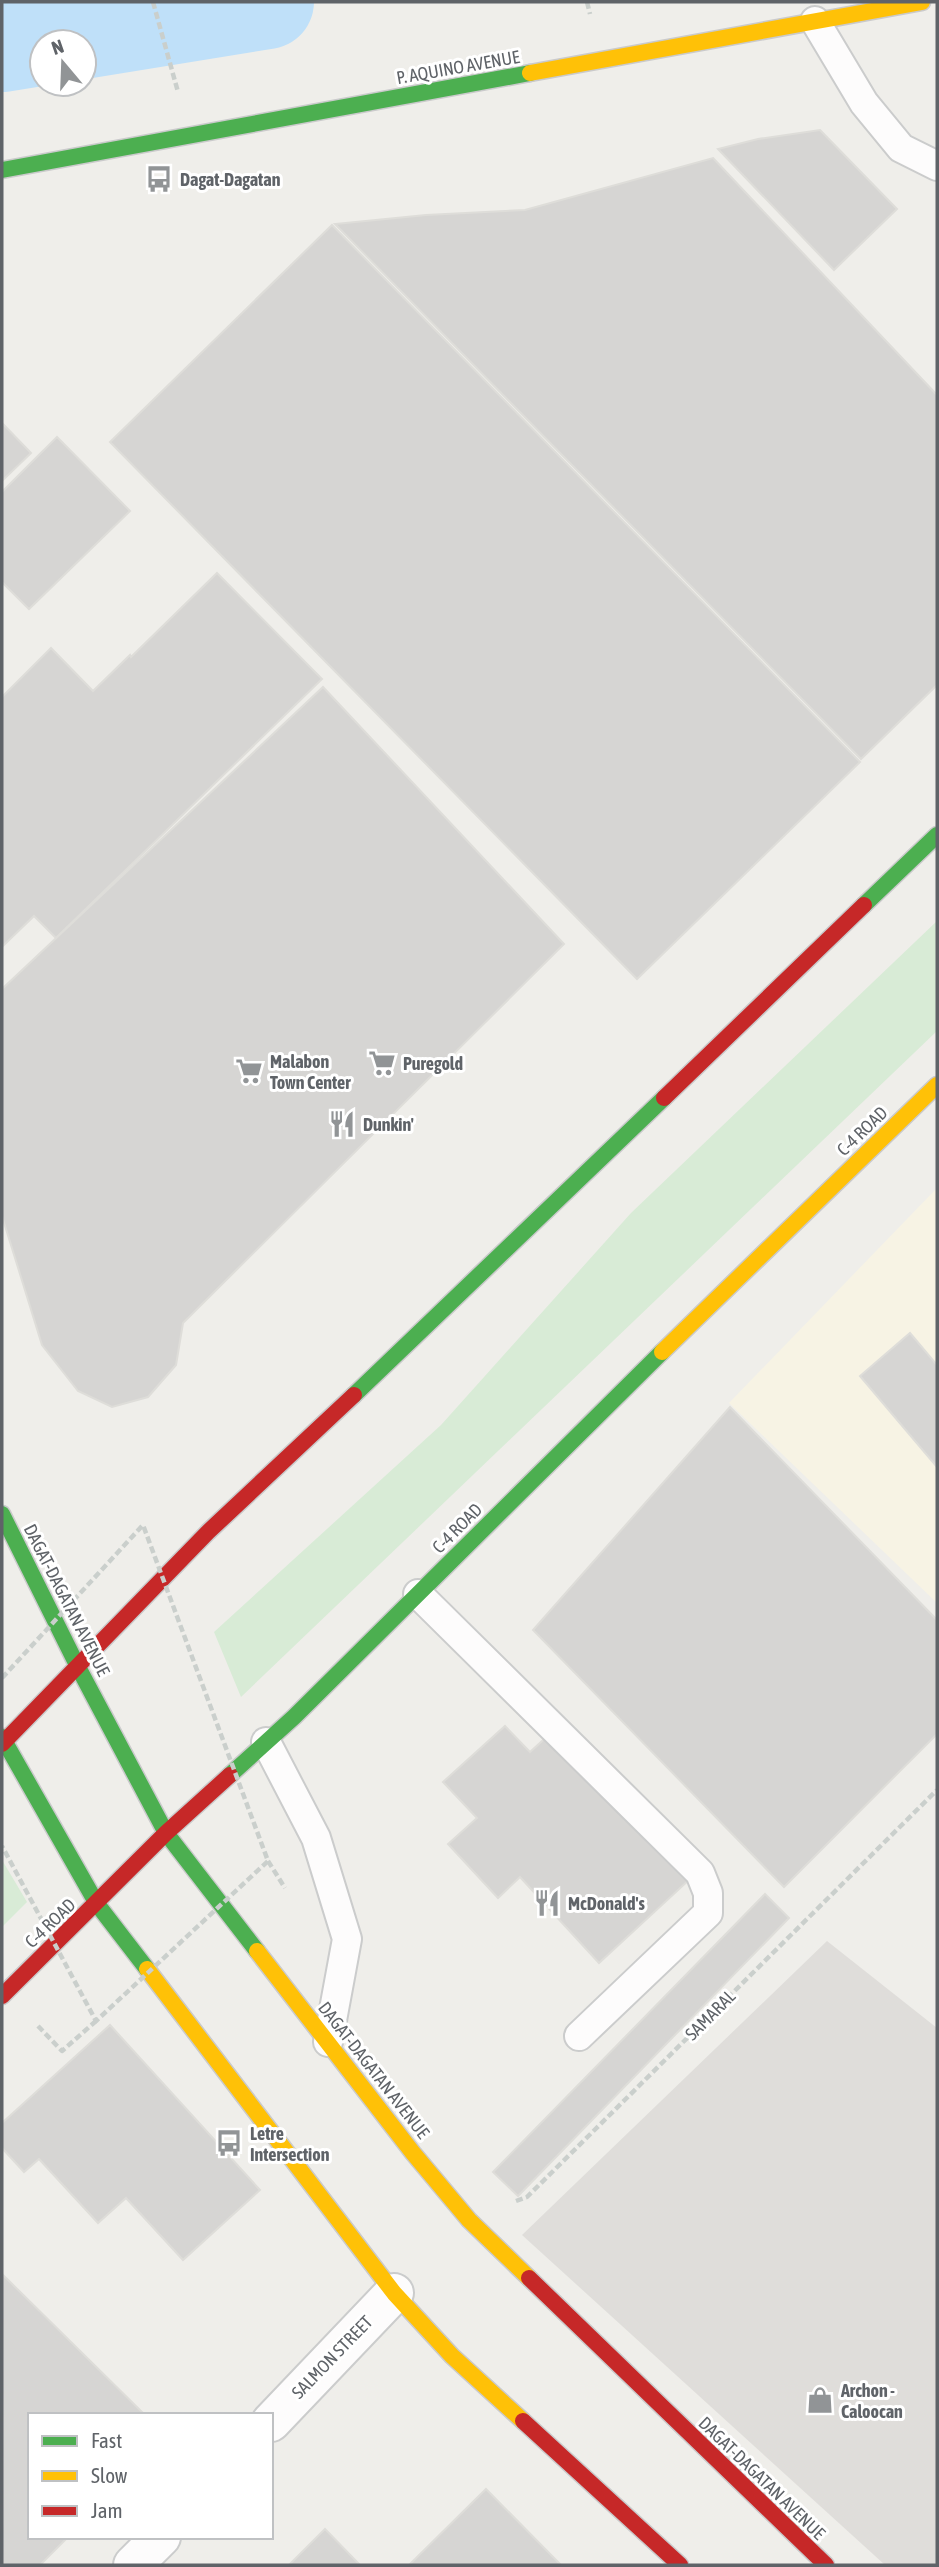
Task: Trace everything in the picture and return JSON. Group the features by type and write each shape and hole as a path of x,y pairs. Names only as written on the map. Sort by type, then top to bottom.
{"main road":[{"name":"P. AQUINO AVENUE","path":"2,170 922,2"},
{"path":"680,2565 452,2356 394,2293 97,1904 2,1741 78,1667 208,1532 937,835"},
{"name":"C-4 ROAD","path":"2,1996 166,1833 266,1742 418,1594 937,1085"},
{"name":"DAGAT-DAGATAN AVENUE","path":"2,1514 78,1667 166,1833 413,2152 470,2220 825,2565"}],"street":[{"name":"SALMON STREET","path":"273,2420 394,2293"},
{"path":"133,2565 159,2539"}],"lane":[{"path":"815,21 864,103 901,148 937,166"},
{"path":"418,1594 700,1873 708,1894 708,1913 579,2036"},
{"path":"266,1742 316,1838 347,1939 328,2042"}],"path":[{"path":"153,2 178,93"},
{"path":"2,1678 143,1525 268,1861 274,1870"},
{"name":"SAMARAL","path":"470,2220 527,2197 937,1790"},
{"path":"2,1846 93,2022"},
{"path":"62,2051 268,1861"}],"shaded area":[{"path":"937,1188 937,1603 729,1403"},
{"name":"Archon - Caloocan","path":"827,1941 937,2028 937,2565 885,2565 522,2235"}],"green space":[{"path":"937,921 937,1031 241,1697 214,1632 441,1425 631,1213"},
{"path":"2,1860 27,1902 2,1927"}],"water":[{"path":"2,36 24,84 2,88"}],"building":[{"path":"820,130 897,209 834,270 718,149 758,139"},
{"path":"713,158 937,395 937,685 861,759 335,224 426,215 525,210"},
{"path":"332,225 860,762 637,979 110,442"},
{"path":"2,423 31,453 2,481"},
{"path":"57,437 130,511 29,609 2,582 2,492"},
{"path":"217,573 322,679 56,938 34,916 2,947 2,697 51,648 93,691"},
{"path":"323,687 564,944 183,1323 176,1365 148,1397 112,1407 78,1391 42,1345 2,1216 2,989"},
{"path":"910,1333 937,1365 937,1467 860,1376"},
{"path":"730,1407 937,1620 937,1734 784,1887 533,1630"},
{"path":"505,1726 530,1752 553,1731 690,1879 599,1963 520,1877 498,1898 448,1844 477,1818 443,1782"},
{"path":"765,1894 789,1918 518,2196 493,2172"},
{"path":"110,2025 260,2190 183,2260 126,2198 98,2223 39,2159 24,2172 2,2148 2,2123"},
{"path":"2,2274 143,2413 28,2413 28,2539 66,2539 40,2565 2,2565"},
{"path":"486,2489 561,2565 409,2565"},
{"path":"325,2529 360,2565 289,2565"}],"waterway":[{"path":"2,45 267,2"}],"traffic: fast":[{"path":"2,170 530,73"},
{"path":"864,905 937,835"},
{"path":"354,1395 664,1098"},
{"path":"230,1775 294,1717 662,1352"},
{"path":"2,1514 78,1667 166,1833 257,1951"},
{"path":"2,1737 97,1904 147,1969"}],"traffic: slow":[{"path":"530,73 922,2"},
{"path":"662,1352 937,1085"},
{"path":"257,1951 413,2153 469,2220 529,2278"},
{"path":"147,1969 394,2293 452,2356 523,2421"}],"traffic: jam":[{"path":"664,1098 864,905"},
{"path":"2,1744 208,1532 354,1395"},
{"path":"2,1996 166,1833 230,1775"},
{"path":"529,2278 826,2565"},
{"path":"523,2421 680,2565"}],"place":[{"name":"Dagat-Dagatan","path":"159,179"},
{"name":"Puregold","path":"382,1063"},
{"name":"Malabon Town Center","path":"249,1071"},
{"name":"Dunkin'","path":"342,1124"},
{"name":"McDonald's","path":"547,1903"},
{"name":"Letre Intersection","path":"229,2143"},
{"name":"Archon - Caloocan","path":"820,2400"}]}
